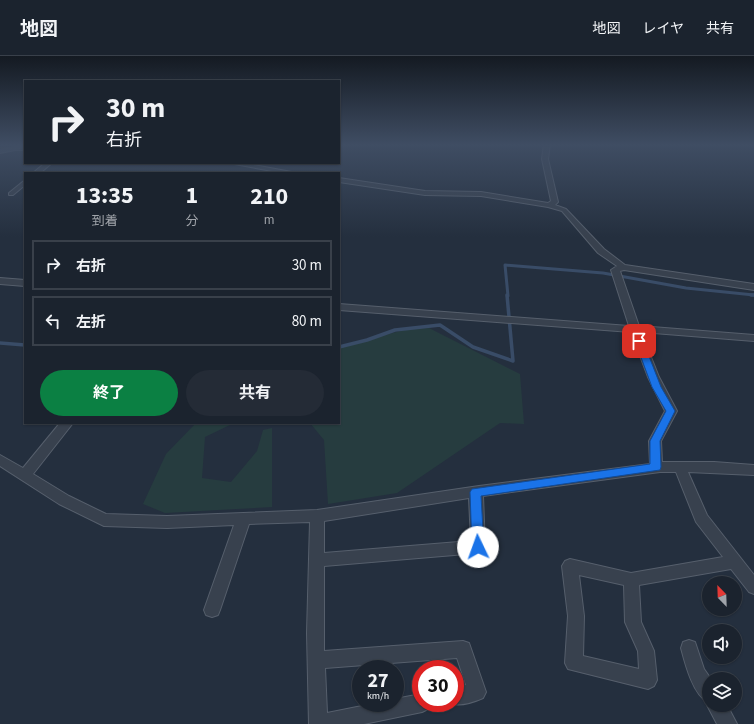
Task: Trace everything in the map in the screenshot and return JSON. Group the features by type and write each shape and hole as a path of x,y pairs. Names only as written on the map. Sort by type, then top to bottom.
{"street":[{"path":"549,175 555,202 549,205"},
{"path":"340,180 425,193 481,194 549,205 564,210 619,272 634,329 656,387 671,411 655,441 656,467"},
{"path":"11,194 24,183"},
{"path":"619,272 754,287"},
{"path":"0,281 24,283"},
{"path":"340,307 754,338"},
{"path":"25,476 66,424"},
{"path":"0,460 64,500 104,520 167,522 317,516 656,467 754,470"},
{"path":"680,467 701,518 754,587"},
{"path":"316,560 478,547 476,492"},
{"path":"317,516 316,660 318,724 412,705"},
{"path":"212,610 243,520"},
{"path":"631,580 633,622 646,651 648,680 574,664 576,616 570,566 631,580 734,562"},
{"path":"689,648 697,673 702,681"},
{"path":"316,660 463,649 477,692 464,694"},
{"path":"720,712 728,724"}],"green space":[{"path":"429,328 520,374 524,424 500,423 397,493 328,504 324,440 311,424 340,424 340,347 408,329"},
{"path":"195,424 232,424 205,437 202,478 231,482 257,451 263,430 272,428 272,507 165,513 143,504 166,454"}],"waterway":[{"path":"508,296 505,265 603,273 686,288 754,295 751,295"},
{"path":"340,347 367,340 395,330 440,325 473,347 513,361 507,295"},
{"path":"0,343 24,345"}],"route":[{"path":"478,547 476,492 656,467 655,441 671,411 656,387 639,341"}]}
